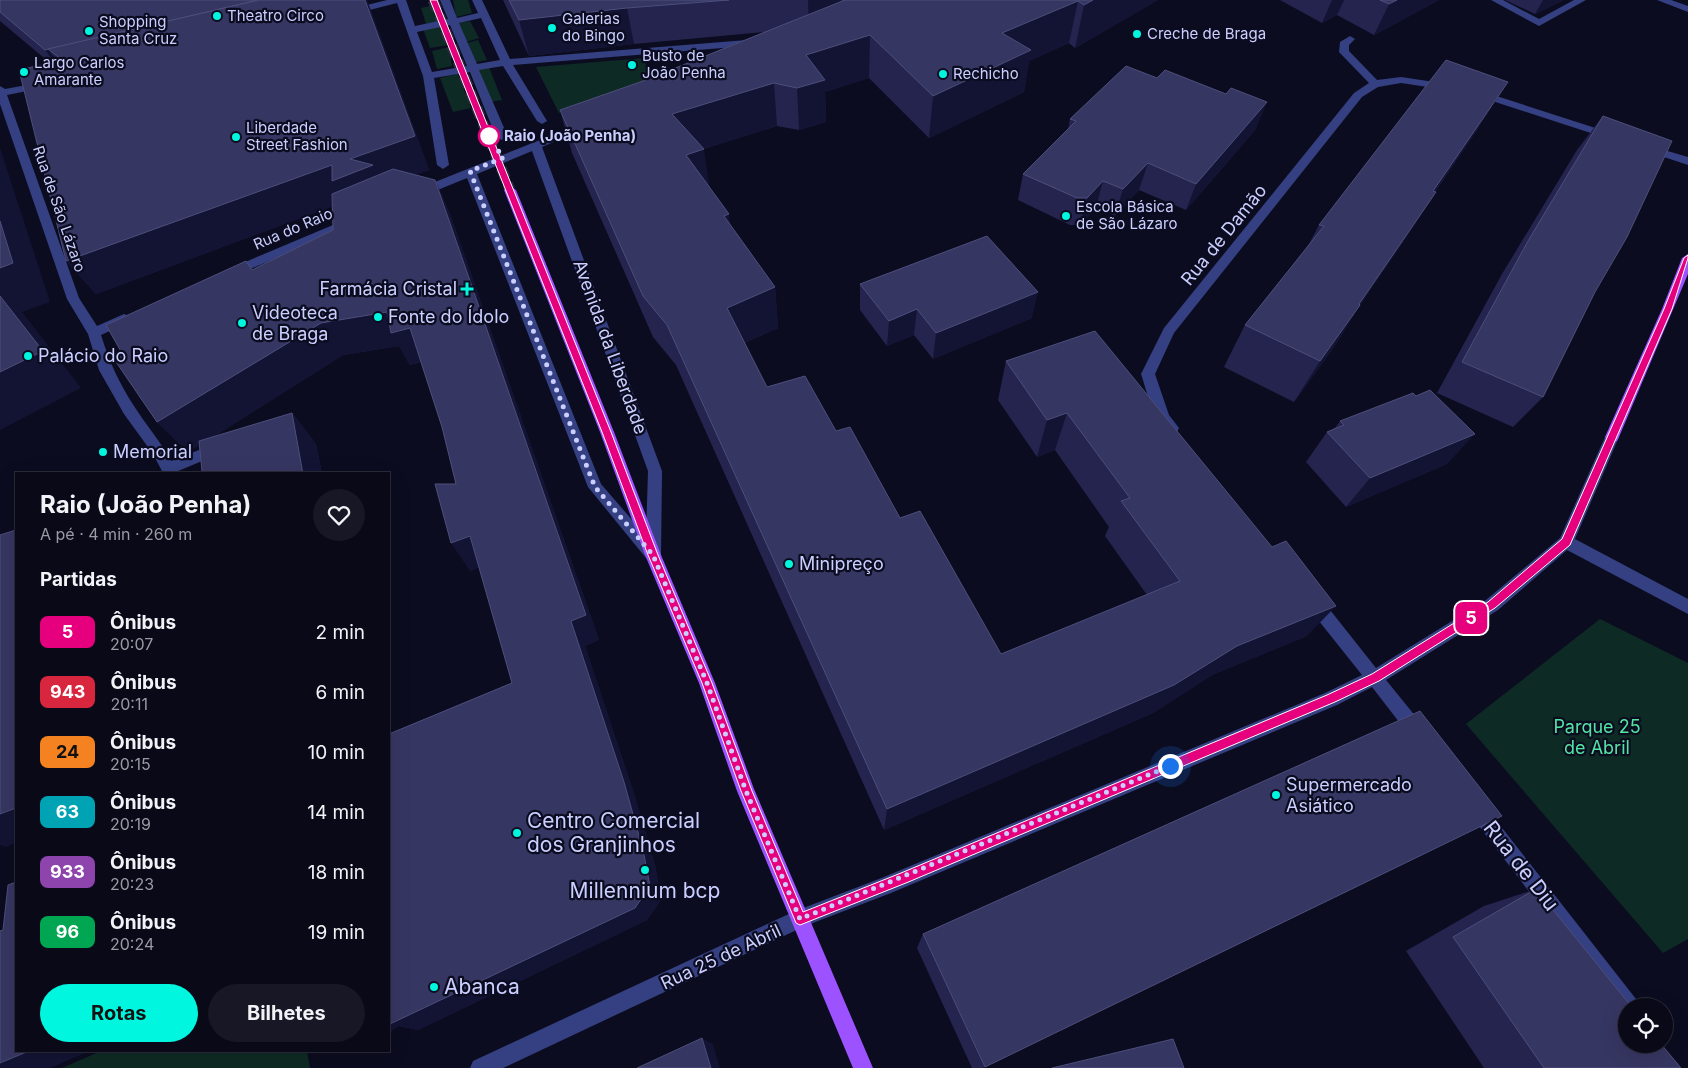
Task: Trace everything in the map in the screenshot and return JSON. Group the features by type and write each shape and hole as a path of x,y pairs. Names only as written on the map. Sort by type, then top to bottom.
{"main road":[{"name":"Avenida da Liberdade","path":"510,190 607,432 653,555 707,683 746,791 863,1068"},
{"name":"Rua 25 de Abril","path":"1612,437 1672,301 1688,258"}],"street":[{"path":"342,14 400,0 428,76 443,165"},
{"path":"445,0 502,137"},
{"path":"477,0 506,62 542,121"},
{"path":"1496,0 1539,23 1581,0"},
{"path":"1662,0 1688,9"},
{"path":"412,30 483,15"},
{"path":"1350,39 1344,44 1344,52 1375,84"},
{"path":"428,76 506,62 747,43"},
{"name":"Rua de Damão","path":"1182,440 1163,417 1148,374 1170,331 1358,95 1375,84 1401,80 1473,92 1620,140"},
{"path":"1,91 51,84"},
{"name":"Rua de São Lázaro","path":"1,91 74,300 94,332 104,366 129,410 158,450 168,468 209,452"},
{"path":"411,196 591,122"},
{"name":"Avenida da Liberdade","path":"536,145 655,471 653,555"},
{"path":"1639,145 1688,161"},
{"name":"Avenida da Liberdade","path":"470,171 595,487 653,555"},
{"name":"Rua do Raio","path":"220,277 366,216"},
{"path":"94,332 138,312"},
{"name":"Rua 25 de Abril","path":"480,1068 800,919 1331,699 1376,677 1492,605 1566,542 1612,437"},
{"path":"1566,542 1688,607"},
{"path":"1305,590 1376,677 1427,744"},
{"name":"Rua de Diu","path":"1462,790 1623,998"}],"green space":[{"path":"453,0 468,0 472,13 456,17"},
{"path":"435,5 443,20 426,24 421,8"},
{"path":"470,21 479,38 466,42 455,24"},
{"path":"441,26 449,45 430,48 423,29"},
{"path":"478,40 487,60 472,63 467,43"},
{"path":"449,47 452,66 437,69 432,51"},
{"path":"645,58 647,80 559,113 536,67"},
{"path":"489,67 502,100 490,102 475,70"},
{"path":"458,74 471,108 453,112 440,78"},
{"name":"Parque 25 de Abril","path":"1600,619 1688,663 1688,939 1663,953 1466,724"},
{"path":"99,1052 307,1052 310,1068 62,1068"}],"building":[{"name":"Shopping Santa Cruz","path":"0,0 258,0 45,50 0,12"},
{"name":"Liberdade Street Fashion","path":"259,0 365,0 415,136 350,159 373,165 332,181 332,165 66,261 19,70 62,60 48,49"},
{"path":"509,0 729,0 627,8 519,20"},
{"path":"845,0 1093,0 1084,5 1078,1 1002,33 1031,50 933,96 870,35 806,55 825,80 797,88 774,83 672,114 704,149 686,155 729,214 724,216 775,287 727,308 767,387 805,376 836,431 850,427 900,518 920,511 1001,654 1180,581 1121,501 1130,498 1067,413 1047,420 1006,361 1095,331 1272,547 1286,541 1336,606 1237,646 1174,685 887,809 667,325 643,296 560,110 643,81"},
{"path":"1380,0 1397,0 1389,4"},
{"path":"1446,60 1508,82 1433,191 1436,192 1360,305 1320,361 1245,325 1324,226 1319,225"},
{"path":"1126,66 1157,78 1165,70 1226,94 1231,88 1267,102 1196,184 1148,163 1123,189 1103,181 1087,198 1077,198 1023,174 1076,121 1070,119"},
{"path":"1603,116 1672,141 1627,237 1595,292 1543,397 1462,362 1528,241"},
{"path":"393,169 435,180 586,615 571,621 624,782 643,850 650,886 635,908 390,1024 390,734 512,683 470,536 451,543 435,484 456,484 442,427 410,328 391,333 387,312 321,323 157,422 114,359 123,355 106,325 246,261 252,270 333,230 332,194"},
{"path":"0,221 13,263 0,268"},
{"path":"987,236 1038,292 936,333 917,309 889,321 860,284"},
{"path":"0,296 43,351 0,372"},
{"path":"1430,390 1475,434 1370,478 1327,432 1344,425 1340,421 1413,393 1416,396"},
{"path":"292,413 303,472 199,472 202,471 199,441"},
{"path":"15,530 15,808 0,814 0,535"},
{"path":"1420,711 1502,816 985,1067 923,934"},
{"path":"15,882 15,1052 27,1052 0,1063 0,931 3,930 8,885"},
{"path":"1536,889 1625,998 1618,998 1618,1053 1668,1053 1681,1068 1544,1068 1453,937"},
{"path":"702,1038 711,1068 637,1068"},
{"path":"1173,1039 1184,1068 1052,1068"}],"tunnel":[{"path":"433,0 510,190"}],"bus line":[{"name":"5","path":"434,0 607,432 653,555 707,683 746,791 800,919 902,879 1331,699 1376,677 1492,605 1566,542 1668,309 1688,258"}],"place":[{"name":"Theatro Circo","path":"217,16"},
{"name":"Galerias do Bingo","path":"552,28"},
{"name":"Shopping Santa Cruz","path":"89,31"},
{"name":"Creche de Braga","path":"1137,34"},
{"name":"Busto de João Penha","path":"632,65"},
{"name":"Largo Carlos Amarante","path":"24,72"},
{"name":"Rechicho","path":"943,74"},
{"name":"Raio (João Penha)","path":"489,136"},
{"name":"Liberdade Street Fashion","path":"236,137"},
{"name":"Escola Básica de São Lázaro","path":"1066,216"},
{"name":"Farmácia Cristal","path":"467,289"},
{"name":"Fonte do Ídolo","path":"378,317"},
{"name":"Videoteca de Braga","path":"242,323"},
{"name":"Palácio do Raio","path":"28,356"},
{"name":"Memorial","path":"103,452"},
{"name":"Minipreço","path":"789,564"},
{"name":"Supermercado Asiático","path":"1276,795"},
{"name":"Centro Comercial dos Granjinhos","path":"517,833"},
{"name":"Millennium bcp","path":"645,870"},
{"name":"Abanca","path":"434,987"}],"route":[{"path":"489,136 503,158 470,171 595,487 653,555 707,683 746,791 800,919 902,879 1170,766"}]}
